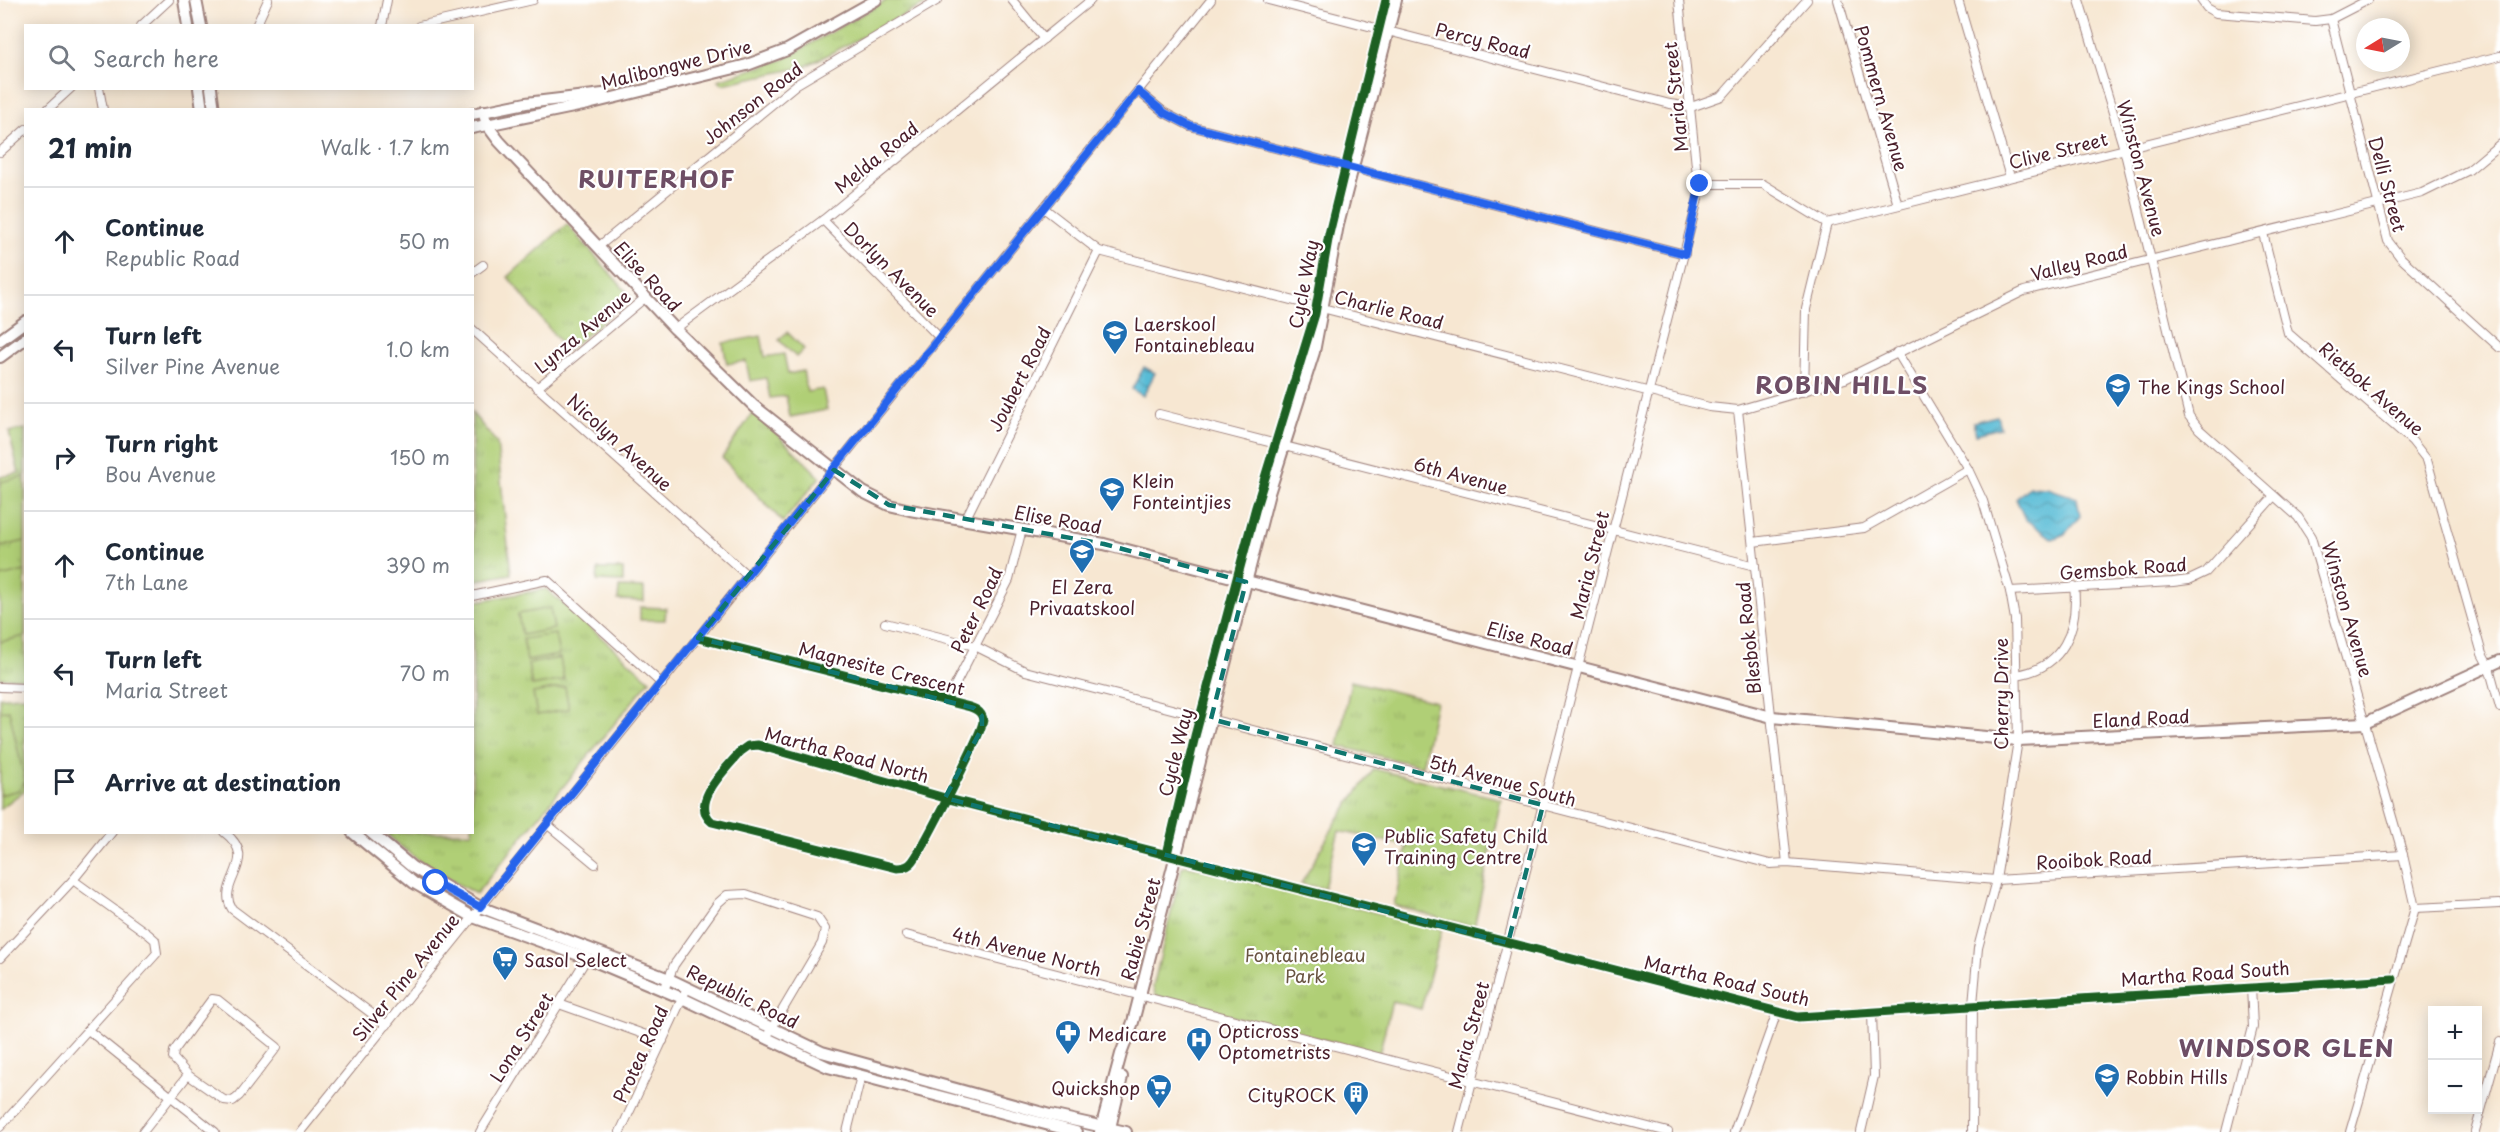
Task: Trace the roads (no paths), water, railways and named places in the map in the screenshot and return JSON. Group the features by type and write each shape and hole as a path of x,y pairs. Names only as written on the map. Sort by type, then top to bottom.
{"street":[{"path":"143,24 169,0"},
{"path":"184,0 188,24"},
{"path":"196,0 201,24"},
{"path":"257,24 268,0"},
{"path":"382,24 387,0"},
{"path":"428,24 533,0"},
{"name":"Malibongwe Drive","path":"478,112 526,103 627,91 737,64 785,47 869,0"},
{"name":"Malibongwe Drive","path":"474,128 692,80 747,65 807,40 876,0"},
{"name":"Johnson Road","path":"598,247 797,84 938,0"},
{"path":"1012,0 1044,39"},
{"name":"Melda Road","path":"675,329 823,220 1091,0"},
{"name":"Silver Pine Avenue","path":"300,1132 1211,0"},
{"name":"Percy Road","path":"1268,0 1691,107"},
{"name":"Rabie Street","path":"1105,1129 1120,1054 1131,1030 1246,582 1314,352 1338,225 1396,0"},
{"name":"Maria Street","path":"1459,1132 1650,392 1700,184 1679,0"},
{"path":"1691,107 1722,96 1808,0"},
{"name":"Pommern Avenue","path":"1838,0 1898,205"},
{"path":"1958,0 2010,177"},
{"name":"Winston Avenue","path":"2079,0 2124,149 2191,420 2298,517 2315,545 2403,855 2415,908 2350,1132"},
{"path":"2200,0 2207,9 2216,13 2300,20 2331,19 2368,0"},
{"name":"Delli Street","path":"2331,19 2385,236 2394,251 2500,347"},
{"name":"Clive Street","path":"1827,223 2500,56"},
{"path":"49,108 69,90"},
{"path":"99,90 103,108"},
{"path":"199,90 202,108"},
{"path":"211,90 214,108"},
{"path":"1138,91 1165,113 1190,126 1685,254"},
{"name":"Elise Road","path":"478,112 499,141 598,247 675,329 754,406 863,492 889,505 1104,544 1772,717"},
{"path":"0,152 24,131"},
{"name":"Valley Road","path":"1738,410 1845,379 2016,294 2422,193 2452,180 2500,144"},
{"path":"1700,184 1763,184 1827,223 1806,309 1804,392"},
{"name":"Charlie Road","path":"1045,209 1099,251 1709,407 1738,410"},
{"name":"Dorlyn Avenue","path":"823,220 940,338"},
{"name":"Rietbok Avenue","path":"2264,233 2288,333 2412,441 2427,460 2482,654 2489,667 2500,707"},
{"name":"Joubert Road","path":"965,520 1099,251"},
{"path":"474,272 483,265"},
{"name":"Lynza Avenue","path":"537,388 646,297"},
{"path":"0,340 24,322"},
{"name":"Nicolyn Avenue","path":"474,331 748,576"},
{"path":"0,357 24,339"},
{"name":"Cherry Drive","path":"1897,352 1968,469 1983,501 2010,591 2015,619 2018,740 1996,880 1980,937 1973,1004 1972,1132"},
{"name":"Blesbok Road","path":"1738,410 1787,863"},
{"name":"6th Avenue","path":"1159,414 1755,566"},
{"path":"1753,542 1864,528 1968,469"},
{"name":"Gemsbok Road","path":"2010,591 2173,582 2196,578 2206,572 2274,496"},
{"name":"Peter Road","path":"947,701 1009,580 1022,529"},
{"path":"474,596 547,580 662,684"},
{"path":"2016,675 2042,669 2060,650 2075,620 2074,586"},
{"name":"5th Avenue South","path":"885,623 975,646 1018,669 1747,859 1770,864 1787,863"},
{"name":"Magnesite Crescent","path":"698,638 974,708 982,716 983,721 980,735 912,863 897,868 712,822 704,812 705,797"},
{"name":"Eland Road","path":"1772,717 2018,740 2365,723 2500,661"},
{"path":"0,687 24,688"},
{"name":"Martha Road North","path":"705,797 741,751 755,744 945,798 1176,856"},
{"path":"548,825 596,864"},
{"path":"0,958 73,880 110,834"},
{"path":"226,834 237,844 240,852 228,896 232,909 387,1024"},
{"name":"Republic Road","path":"354,834 414,883 473,917 587,958 664,990 685,993 771,1027 832,1056 1050,1115 1126,1132"},
{"name":"Republic Road","path":"372,834 412,867 480,907 669,979 685,993 766,1038 828,1067 1076,1132"},
{"name":"Rooibok Road","path":"1787,863 1996,880 2403,855"},
{"name":"Martha Road South","path":"1176,856 1777,1012 1812,1018 1973,1004 2393,979"},
{"path":"0,1127 152,961 158,949 155,940 73,880"},
{"path":"664,990 681,956 718,903 727,895 746,894 817,918 825,929 822,943 766,1038"},
{"path":"2415,908 2500,904"},
{"name":"4th Avenue North","path":"906,935 1668,1132"},
{"name":"Lona Street","path":"480,1132 587,958"},
{"path":"2226,1132 2253,1027 2251,987"},
{"name":"Protea Road","path":"621,1132 685,993"},
{"path":"212,999 218,1000 276,1045 272,1056 233,1101 224,1100 188,1075 174,1061 172,1055 212,999"},
{"path":"559,1004 663,1041"},
{"path":"1734,1132 1777,1012"},
{"path":"1861,1132 1874,1076 1872,1012"},
{"path":"88,1030 215,1132"},
{"path":"2475,1132 2500,1041"},
{"path":"143,1132 188,1075"},
{"path":"847,1132 861,1076"}],"water":[{"path":"1144,367 1155,373 1143,396 1132,389"},
{"path":"1997,416 2000,428 1976,434 1973,422"},
{"path":"2029,487 2047,488 2077,498 2080,516 2065,534 2053,539 2025,519 2016,499"}],"place":[{"name":"Laerskool Fontainebleau","path":"1115,356"},
{"name":"The Kings School","path":"2118,409"},
{"name":"Klein Fonteintjies","path":"1112,513"},
{"name":"El Zera Privaatskool","path":"1082,575"},
{"name":"Public Safety Child Training Centre","path":"1364,868"},
{"name":"Sasol Select","path":"505,982"},
{"name":"Medicare","path":"1068,1056"},
{"name":"Opticross Optometrists","path":"1199,1063"},
{"name":"Robbin Hills","path":"2107,1099"},
{"name":"Quickshop","path":"1159,1110"},
{"name":"CityROCK","path":"1356,1117"}],"district":[{"name":"RUITERHOF","path":"657,178"},
{"name":"ROBIN HILLS","path":"1842,384"},
{"name":"WINDSOR GLEN","path":"2287,1047"}],"park label":[{"name":"Fontainebleau Park","path":"1305,964"}]}
